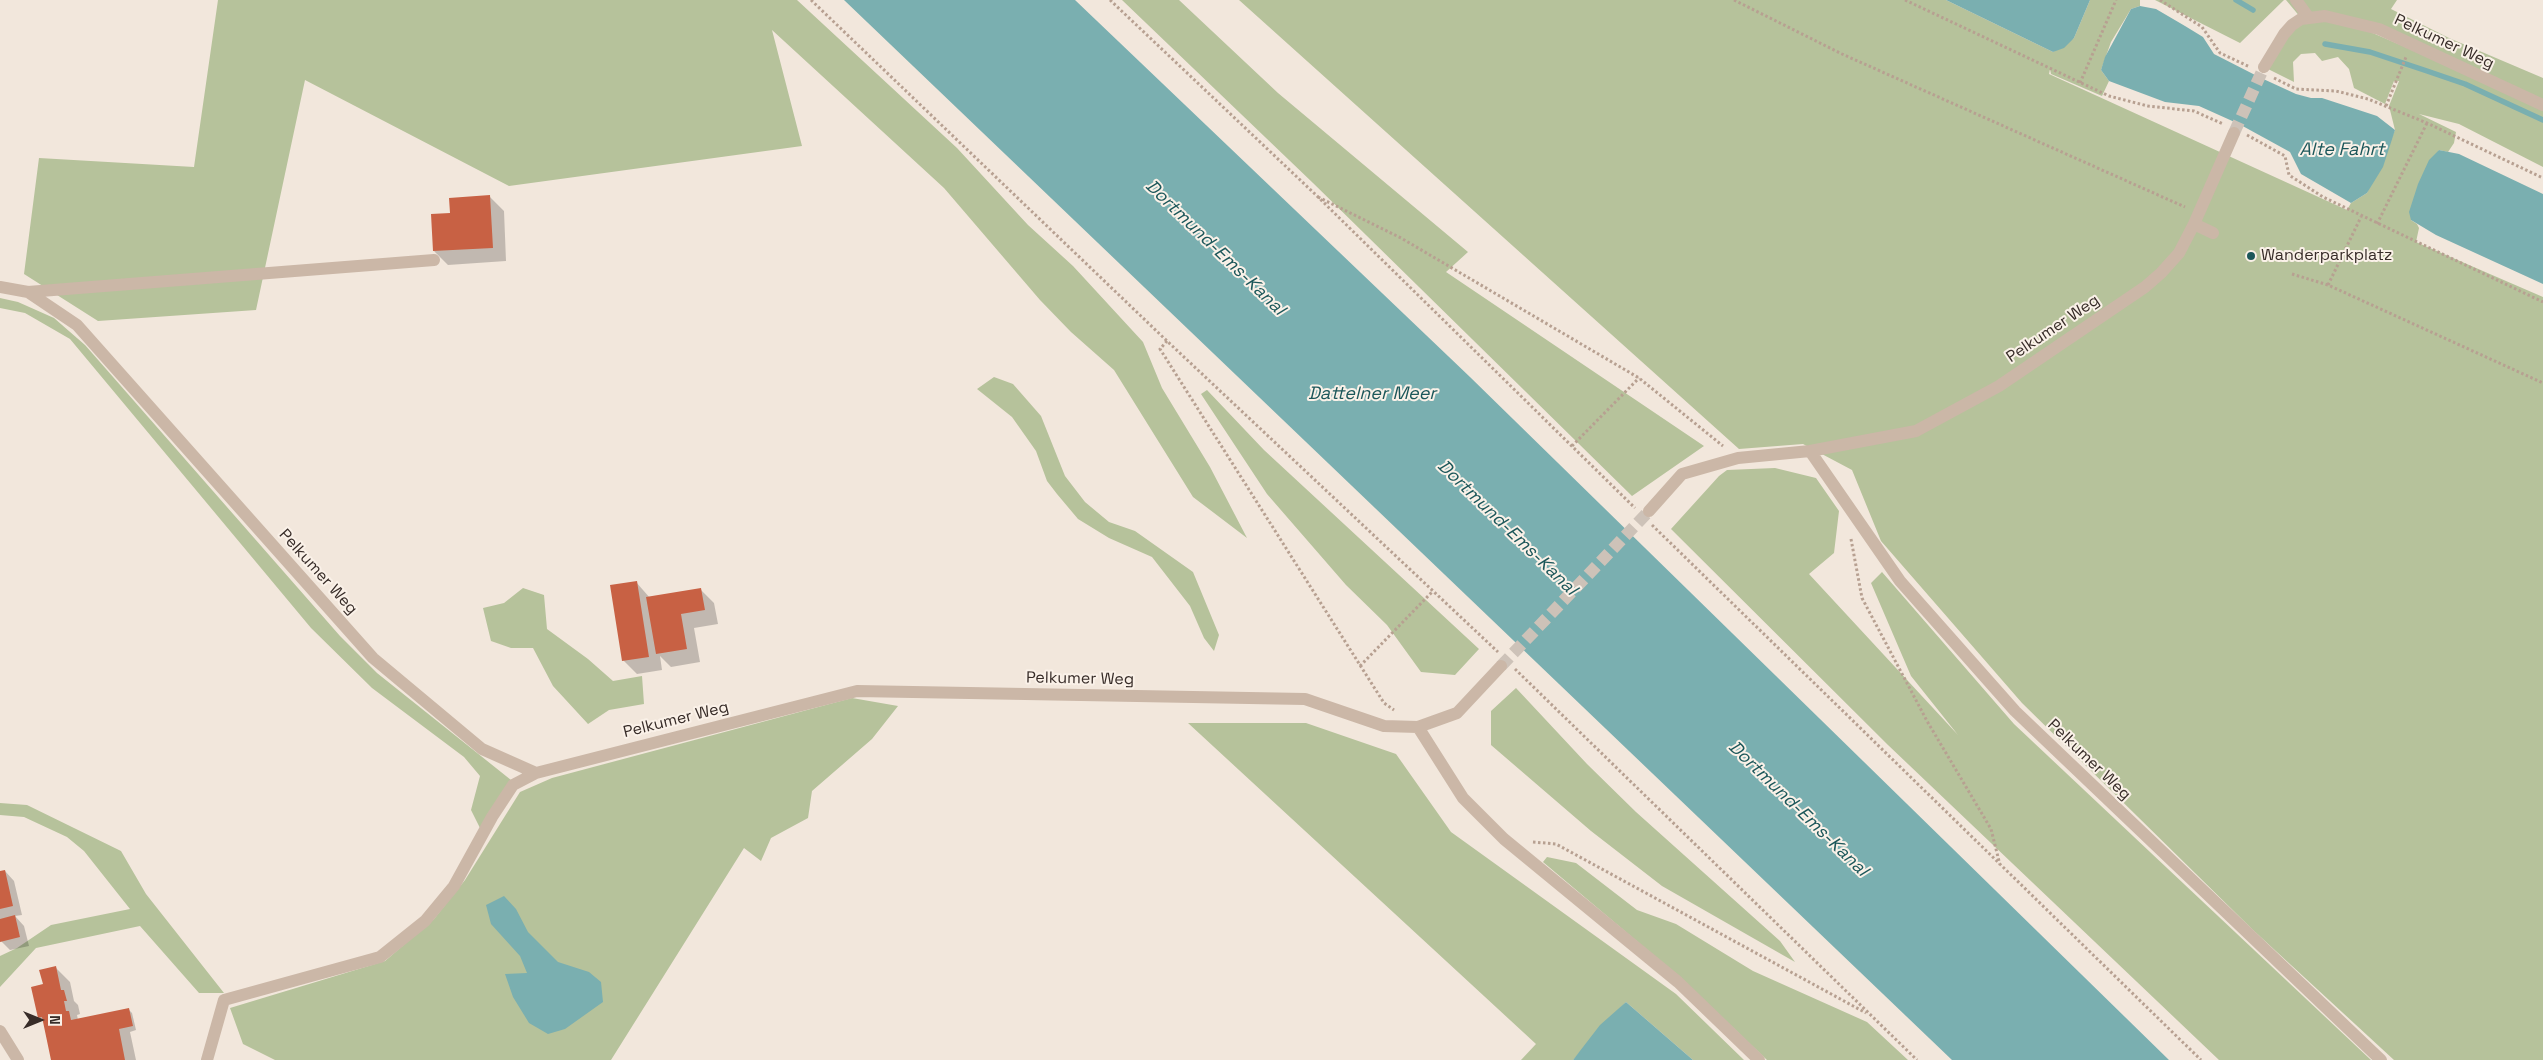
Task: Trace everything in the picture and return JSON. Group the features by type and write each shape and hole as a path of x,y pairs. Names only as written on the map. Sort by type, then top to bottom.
{"street":[{"path":"2296,0 2310,18"},
{"path":"2310,18 2312,0"},
{"name":"Pelkumer Weg","path":"2264,68 2284,34 2301,19 2325,16 2379,30 2543,105"},
{"name":"Pelkumer Weg","path":"1650,517 1682,474 1738,458 1810,451 1916,431 1999,386 2145,287 2179,253 2197,219 2235,131"},
{"path":"2197,219 2213,234"},
{"name":"Pelkumer Weg","path":"0,287 28,292 434,260"},
{"name":"Pelkumer Weg","path":"28,292 77,325 373,658 482,748 536,773 858,691 1305,699 1384,726 1418,728 1456,713 1507,666"},
{"name":"Pelkumer Weg","path":"1810,451 1900,580 2015,711 2381,1060"},
{"path":"1418,728 1463,798 1504,839 1678,982 1759,1060"},
{"path":"207,1060 224,1000 380,957 425,921 454,886 492,816 514,785 536,773"},
{"path":"0,1031 18,1060"}],"path":[{"path":"811,0 1167,341 1498,653"},
{"path":"1110,0 1316,195 1636,509"},
{"path":"1734,0 1842,54 2150,193 2197,219"},
{"path":"1905,0 2109,96 2148,106 2194,111 2285,156 2289,175 2323,197 2361,217 2543,302"},
{"path":"2080,83 2116,0"},
{"path":"2160,0 2202,27 2220,53"},
{"path":"2386,107 2405,58"},
{"path":"2296,88 2336,91 2386,107 2427,123 2543,178"},
{"path":"2377,224 2427,123"},
{"path":"1316,195 1401,238 1639,378 1738,458"},
{"path":"2328,285 2361,217"},
{"path":"2292,274 2328,285 2543,383"},
{"path":"1167,341 1160,349 1360,666 1384,703 1418,728"},
{"path":"1572,446 1639,378"},
{"path":"1650,517 2000,865 2201,1060"},
{"path":"1849,531 1862,598 1928,721 1991,830 2000,865"},
{"path":"1360,666 1433,591"},
{"path":"1507,666 1807,952 1868,1015 1917,1060"},
{"path":"1530,842 1556,844 1868,1015"}],"green space":[{"path":"218,0 797,0 957,148 1028,225 1073,266 1143,342 1162,388 1210,467 1247,538 1193,497 1114,370 1071,332 1040,300 944,188 772,30 802,146 509,186 305,80 256,310 98,321 24,274 39,158 194,167"},
{"path":"1122,0 1179,0 1278,93 1468,252 1446,272 1704,446 1632,496 1313,183"},
{"path":"1239,0 1946,0 2053,52 2074,38 2090,0 2140,0 2140,6 2131,9 2111,42 2101,70 2109,81 2102,96 2051,74 2050,69 2049,74 2347,210 2351,203 2367,193 2395,130 2389,106 2399,81 2394,81 2385,104 2354,88 2349,69 2338,57 2322,61 2315,53 2301,54 2293,62 2294,82 2264,67 2302,20 2347,22 2543,106 2543,167 2459,124 2419,114 2456,132 2454,143 2448,152 2439,150 2411,220 2419,228 2416,242 2543,297 2543,1060 2394,1060 2253,930 2022,703 1881,541 1852,470 1803,444 1739,449"},
{"path":"2155,0 2284,0 2240,43"},
{"path":"2286,0 2397,0 2391,9 2449,38 2543,78 2543,103 2380,27 2301,18"},
{"path":"0,298 18,302 54,318 85,345 340,636 377,673 511,780 480,828 471,810 480,776 464,757 372,688 311,628 70,339 25,313 0,308"},
{"path":"994,377 1013,384 1041,416 1065,476 1085,502 1109,522 1135,531 1193,572 1219,635 1214,651 1204,638 1190,606 1152,557 1109,538 1078,519 1057,494 1047,481 1036,451 1012,417 977,389"},
{"path":"1207,390 1264,450 1479,649 1455,675 1421,672 1387,625 1346,585 1267,494 1201,394"},
{"path":"1775,468 1816,478 1839,511 1834,553 1809,574 1958,735 1911,676 1871,583 1882,572 2014,724 2371,1060 2219,1060 1888,745 1671,529 1719,476 1727,470"},
{"path":"523,588 544,595 547,629 588,659 613,681 642,676 644,704 609,710 588,724 553,686 533,648 511,648 491,641 483,608 504,603"},
{"path":"1516,688 1587,764 1636,812 1780,941 1795,962 1662,886 1591,831 1491,745 1491,711"},
{"path":"852,698 898,706 872,739 812,791 808,818 771,838 761,861 744,848 611,1060 275,1060 243,1044 230,1008 385,961 434,919 465,880 520,792 552,778"},
{"path":"1188,723 1306,723 1396,754 1451,832 1676,994 1744,1060 1693,1060 1626,1002 1573,1060 1521,1060 1536,1044"},
{"path":"0,803 27,805 121,851 146,894 224,993 199,993 140,926 36,948 0,987 0,956 17,948 51,925 130,909 84,851 67,837 24,817 0,815"},
{"path":"1547,857 1576,863 1637,910 1676,924 1753,971 1867,1022 1908,1060 1767,1060 1684,981 1543,862"}],"water":[{"name":"Dattelner Meer","path":"844,0 1075,0 1470,377 2169,1060 1952,1060"},
{"path":"1946,0 2090,0 2074,38 2064,48 2053,52"},
{"name":"Alte Fahrt","path":"2140,6 2156,9 2185,26 2203,37 2214,54 2259,77 2296,94 2311,98 2322,98 2377,116 2395,130 2383,167 2367,193 2351,203 2301,174 2290,152 2239,124 2199,106 2165,102 2109,81 2101,70 2105,57 2131,9"},
{"path":"2439,150 2459,154 2543,194 2543,284 2436,235 2411,220 2409,212 2418,184 2429,160"},
{"path":"504,896 516,909 528,932 558,962 589,972 601,982 603,1002 565,1029 548,1034 529,1023 513,997 505,974 527,973 520,956 491,924 486,905"},
{"path":"1626,1002 1693,1060 1573,1060 1600,1025"}],"building":[{"path":"490,195 493,248 433,251 431,214 450,213 449,198"},
{"path":"637,581 649,657 622,661 610,585"},
{"path":"701,588 705,610 681,614 687,649 656,654 646,597"},
{"path":"5,870 13,906 0,909 0,871"},
{"path":"15,915 20,937 0,942 0,919"},
{"path":"56,966 61,990 64,990 67,1001 64,1001 66,1011 69,1011 71,1020 129,1008 133,1026 119,1029 125,1060 51,1060 42,1017 38,1018 31,987 43,984 39,970"}],"waterway":[{"path":"2236,0 2253,10"},
{"path":"2325,44 2370,52 2465,84 2543,120"}],"tunnel":[{"path":"2234,133 2264,67"},
{"path":"1501,666 1649,511"}],"place":[{"name":"Wanderparkplatz","path":"2251,256"}],"water label":[{"name":"Dortmund-Ems-Kanal","path":"1215,248"},
{"name":"Dortmund-Ems-Kanal","path":"1507,528"},
{"name":"Dortmund-Ems-Kanal","path":"1798,809"}]}
